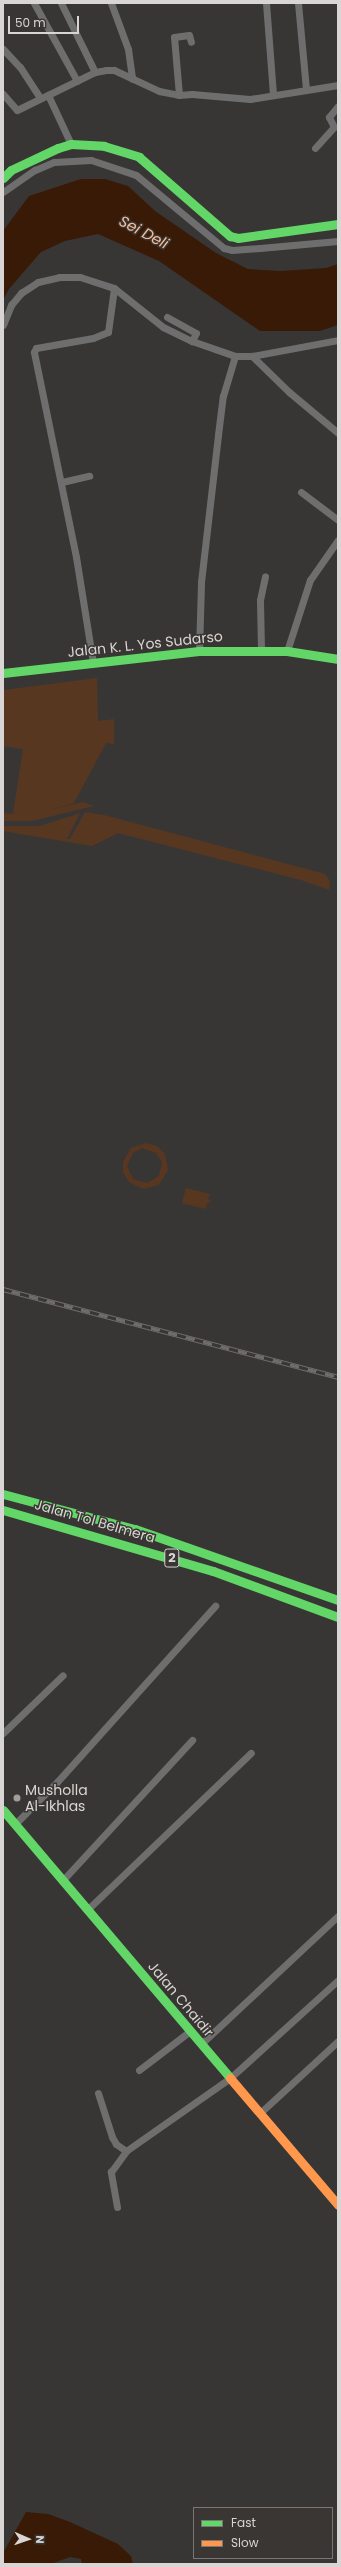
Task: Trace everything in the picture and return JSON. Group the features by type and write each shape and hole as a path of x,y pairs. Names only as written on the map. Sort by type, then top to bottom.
{"main road":[{"path":"3,178 11,170 40,154 71,144 104,146 139,157 230,236 238,238 338,224"},
{"name":"Jalan K. L. Yos Sudarso","path":"3,673 199,651 261,649 287,651 338,659"},
{"name":"Jalan Tol Belmera","path":"3,1494 135,1529 338,1600"},
{"name":"Jalan Tol Belmera","path":"3,1510 198,1567 338,1617"},
{"name":"Jalan Chaidir","path":"3,1810 229,2079 260,2113 338,2205"}],"street":[{"path":"34,3 77,81"},
{"path":"61,3 96,72"},
{"path":"111,3 128,49 132,79"},
{"path":"266,3 273,94"},
{"path":"298,3 306,89"},
{"path":"179,95 174,37 189,35 191,42"},
{"path":"3,49 20,67 40,98"},
{"path":"3,94 17,110 96,72 114,70 160,91 179,95 192,94 250,99 273,94 338,85"},
{"path":"48,95 71,144"},
{"path":"315,148 334,127 329,117 338,106"},
{"path":"3,192 36,170 54,162 91,160 136,175 224,248 232,250 338,241"},
{"path":"3,325 11,304 21,293 38,282 59,277 80,277 114,288 163,327 192,342 235,356 252,356 338,340"},
{"path":"93,663 62,482 34,349 93,338 110,331 114,288"},
{"path":"167,317 196,333 192,342"},
{"path":"199,651 201,582 218,435 223,396 235,356"},
{"path":"252,356 289,392 338,433"},
{"path":"62,482 89,476"},
{"path":"301,492 338,520"},
{"path":"287,651 310,580 338,540"},
{"path":"261,649 260,600 265,577"},
{"path":"15,1824 57,1782 215,1606"},
{"path":"3,1733 63,1675"},
{"path":"62,1881 192,1740"},
{"path":"87,1910 251,1753"},
{"path":"201,2044 338,1916"},
{"path":"118,2208 111,2172 126,2150 229,2079 338,1980"},
{"path":"139,2070 190,2031"},
{"path":"260,2113 338,2041"},
{"path":"98,2093 112,2137 116,2144 126,2150"}],"shaded area":[{"path":"97,678 98,721 114,719 114,744 106,743 74,803 48,810 83,802 94,806 32,821 3,821 3,813 13,814 23,749 3,746 3,690"},
{"path":"85,812 104,815 325,874 330,881 329,890 301,880 118,833 92,846 3,831 3,826 40,826 80,813 67,839 70,839"},
{"path":"146,1143 157,1146 165,1154 168,1170 159,1185 143,1189 129,1182 123,1172 123,1162 131,1148","holes":["142,1148 156,1153 162,1162 159,1176 147,1183 133,1179 127,1166 133,1153"]},
{"path":"186,1188 210,1194 208,1199 211,1202 207,1203 206,1209 182,1203"}],"water":[{"name":"Sei Deli","path":"81,179 105,179 128,186 155,211 216,253 248,269 280,271 326,268 338,264 338,325 320,331 260,331 159,261 98,234 65,241 41,252 9,289 3,300 3,231 29,196"},
{"path":"26,2512 48,2514 70,2522 118,2544 131,2556 133,2564 82,2564 81,2559 70,2557 51,2564 3,2564 3,2553"}],"railway":[{"path":"3,1289 338,1377"}],"traffic: fast":[{"path":"3,178 11,170 58,148 71,144 104,146 139,157 230,236 238,238 338,224"},
{"path":"3,673 199,651 287,651 338,659"},
{"path":"3,1494 135,1529 338,1600"},
{"path":"3,1510 213,1571 338,1617"},
{"path":"3,1810 230,2078"}],"traffic: slow":[{"path":"230,2078 338,2205"}],"place":[{"name":"Musholla Al-Ikhlas","path":"17,1798"}]}
